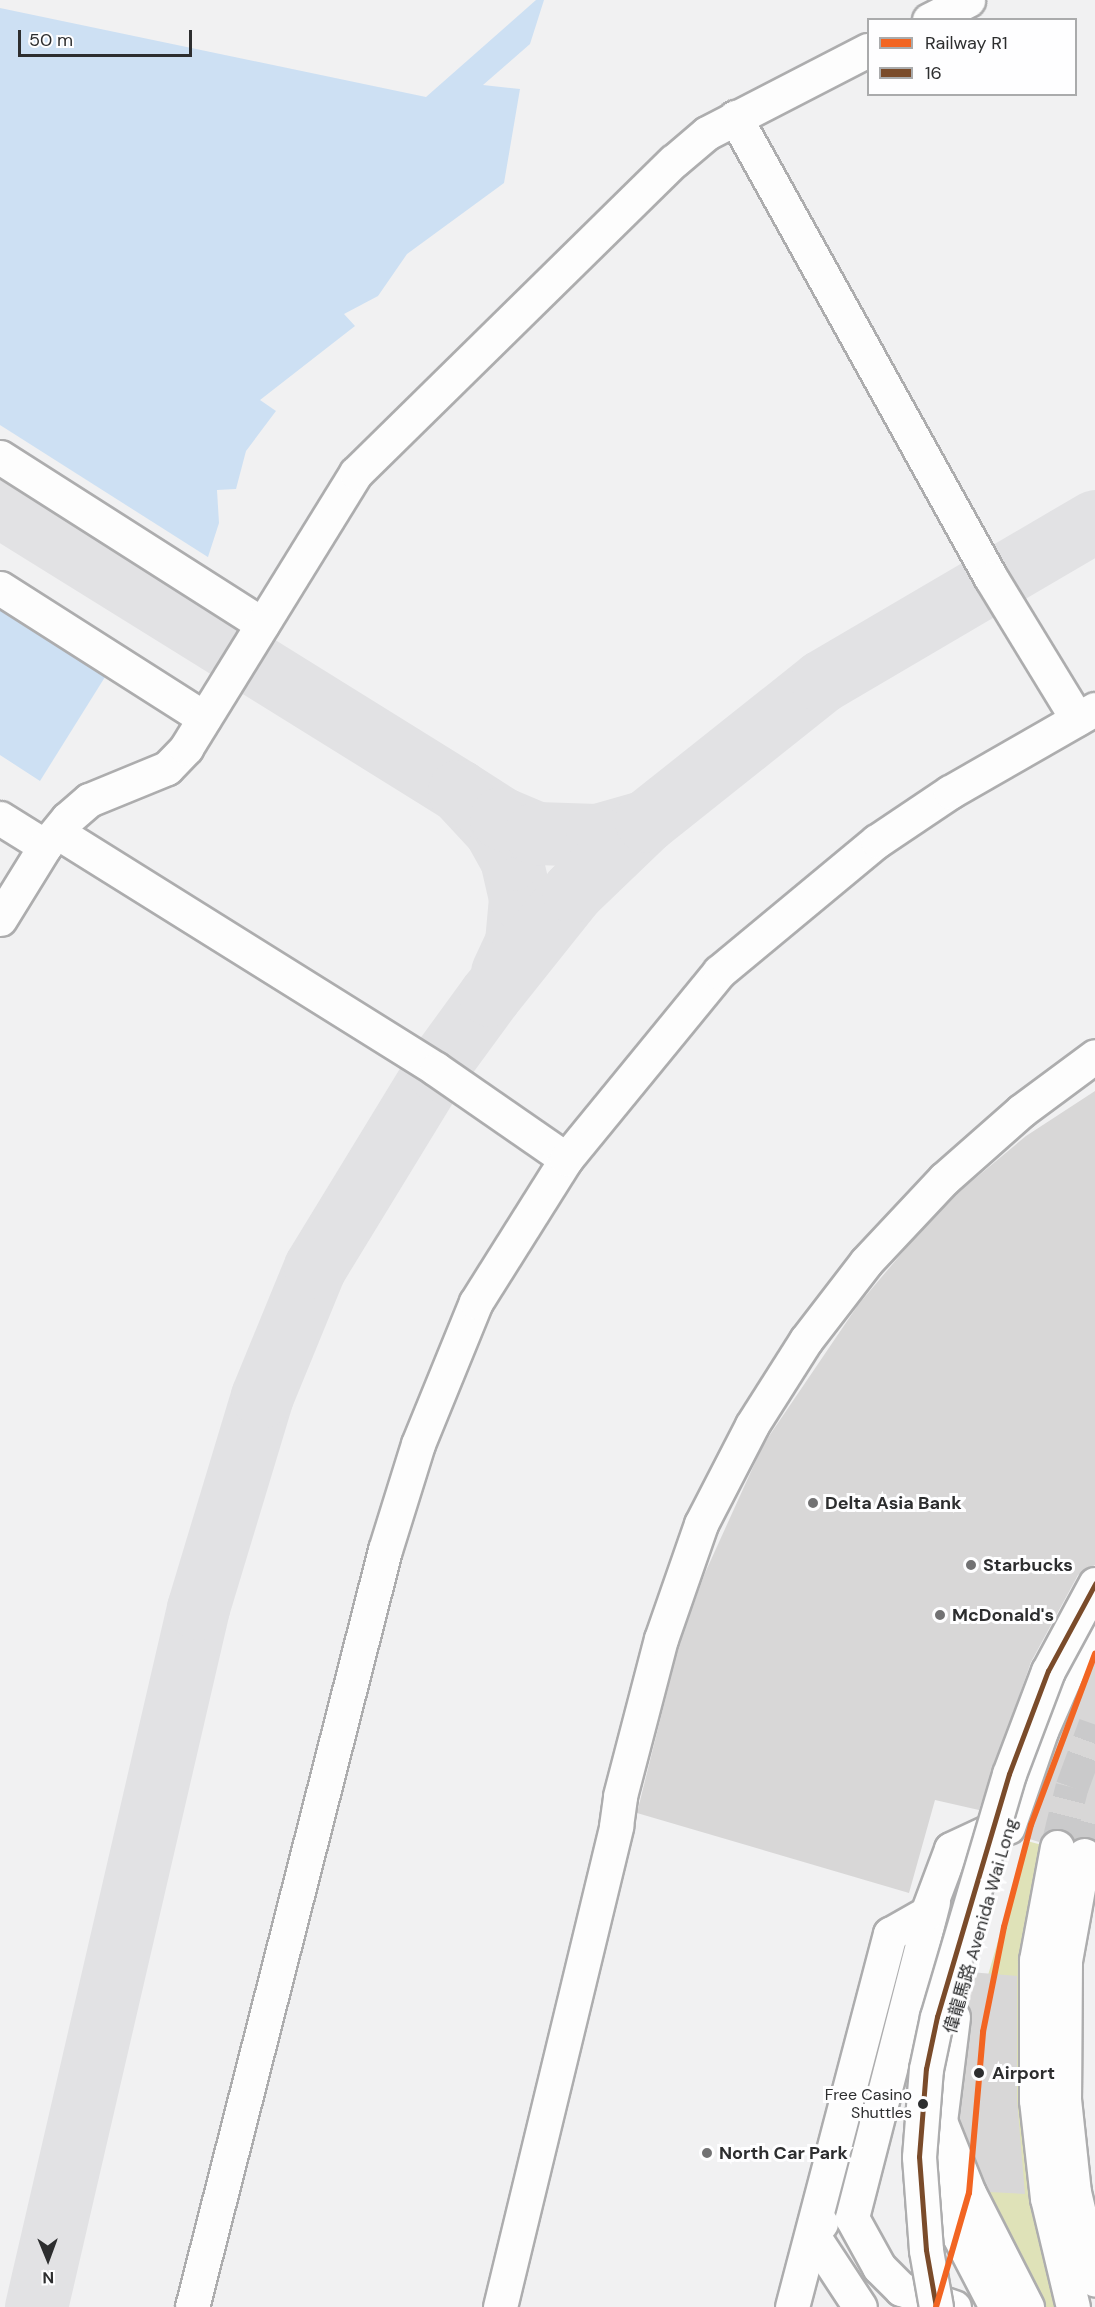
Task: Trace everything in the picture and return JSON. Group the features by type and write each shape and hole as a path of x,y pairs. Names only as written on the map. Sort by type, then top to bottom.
{"street":[{"path":"933,18 968,0"},
{"path":"0,919 51,839 88,800 167,768 186,748 356,473 674,161 707,133 867,51"},
{"path":"192,2307 385,1550 418,1444 476,1302 566,1159 719,972 877,841 950,792 1086,714 991,579 735,117"},
{"path":"0,457 262,624"},
{"path":"0,588 204,718"},
{"path":"0,818 51,839 436,1069 566,1159"},
{"path":"500,2307 616,1826 620,1796 661,1639 701,1524 752,1425 806,1340 866,1262 944,1179 1021,1110 1095,1056"},
{"name":"偉龍馬路 Avenida Wai Long","path":"936,2307 926,2250 919,2157 926,2070 937,2017 1009,1774 1048,1671 1095,1584"},
{"name":"偉龍馬路 Avenida Wai Long","path":"1027,2307 969,2193 940,2121 950,2028 1014,1808 1052,1705 1095,1613"},
{"path":"801,2300 812,2234 844,2196 898,2039 946,1854 1014,1808"},
{"path":"1073,2307 1047,2198 1036,2100 1036,1960 1071,1851 1065,1961 1064,2088 1073,2182 1095,2280"},
{"path":"933,1902 921,1917 890,1934 858,2048 844,2196 879,2267 901,2289 954,2307"},
{"path":"858,2048 869,2042 898,2039 924,2040 942,2036 950,2028"},
{"path":"940,2121 951,2211 959,2236 996,2307"},
{"path":"812,2234 860,2307"}],"green space":[{"path":"1027,1841 1046,1846 1021,2114 1026,2158 1057,2307 1040,2307 969,2153 964,2121 975,2020"}],"water":[{"path":"536,0 544,0 530,44 483,85 520,89 504,183 407,254 378,296 344,314 355,326 260,400 276,411 246,451 236,489 217,490 219,523 208,557 115,661 40,781 0,755 0,8 426,97"}],"pier":[{"path":"0,425 211,559 117,663 0,595"}],"building":[{"path":"1095,1091 1095,1565 1078,1575 1031,1662 979,1810 935,1800 909,1893 637,1813 679,1644 705,1573 763,1445 858,1305 918,1234 954,1196 1026,1136"},
{"path":"1095,1655 1095,1840 1087,1837 1074,1840 1060,1829 1050,1830 1039,1842 1023,1837 1058,1738"},
{"path":"970,1972 1017,1976 1017,2100 1025,2194 989,2192 959,2119 972,2019 970,2009 961,2001"}],"taxiway":[{"path":"0,506 459,791"},
{"path":"36,2307 198,1608 262,1396 315,1267 436,1069 490,995 573,891 646,821 822,681 1095,521"},
{"path":"502,972 516,942 520,898 511,859 495,830 459,791 501,818 536,833 597,835 646,821"}],"tunnel":[{"path":"1057,1847 1072,1787 1095,1724"},
{"path":"1084,1855 1095,1810"}],"rail line":[{"name":"R1","path":"936,2307 969,2193 983,2032 1004,1927 1031,1825 1095,1654"}],"transit line":[{"name":"16","path":"936,2307 926,2250 919,2157 926,2069 937,2017 1009,1774 1048,1671 1095,1584"}],"place":[{"name":"Delta Asia Bank","path":"813,1503"},
{"name":"Starbucks","path":"971,1565"},
{"name":"McDonald's","path":"940,1615"},
{"name":"Airport","path":"979,2073"},
{"name":"Free Casino Shuttles","path":"923,2104"},
{"name":"North Car Park","path":"707,2153"}]}
